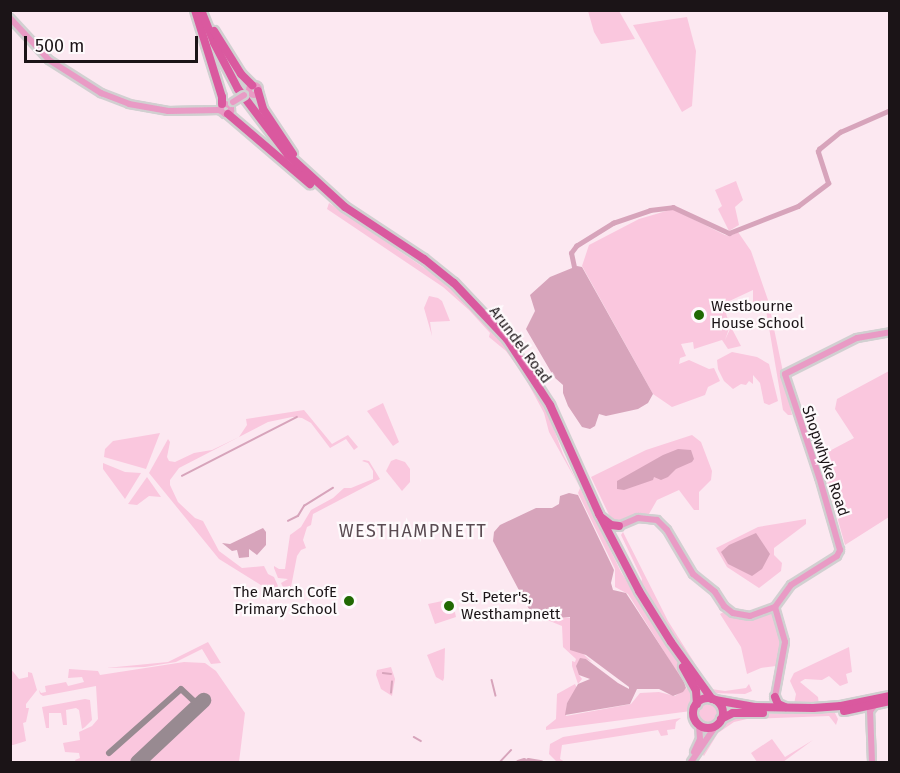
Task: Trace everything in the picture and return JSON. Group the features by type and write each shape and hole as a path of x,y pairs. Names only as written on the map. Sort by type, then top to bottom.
{"highway":[{"path":"196,10 227,107 310,184"},
{"name":"Arundel Road","path":"196,10 219,63 243,105 267,138 310,184 355,220 436,273 476,310 508,347 547,408 623,571 692,682 697,694 697,704"},
{"path":"203,10 230,59 289,148 345,207"},
{"name":"Arundel Road","path":"203,10 221,58 256,117 302,170 345,207 424,259 454,283 507,339 550,405 619,555 653,614 690,668 703,693 712,699"},
{"path":"594,504 607,523 619,526"},
{"path":"619,526 614,530 612,537 619,555"},
{"path":"890,696 842,706 789,708 763,708 712,699 697,704 693,714 699,725 708,728 741,712 870,709 890,702"},
{"path":"763,708 771,705 775,697"},
{"path":"775,697 780,706 789,708"},
{"path":"712,699 722,709 719,722"}],"main road":[{"path":"10,18 43,54 81,82 113,98 149,108 180,112 227,107 251,91"},
{"name":"Shopwhyke Road","path":"775,607 791,585 837,556 840,549 831,514 784,374 857,338 890,332"},
{"path":"619,526 638,518 657,520 667,530 693,574 716,592 724,606 733,613 753,615 775,607 785,642 775,697"},
{"path":"870,709 872,762"},
{"path":"689,762 719,722"},
{"path":"689,762 700,739 699,725"}],"shaded area":[{"path":"588,11 619,11 635,39 601,44 594,32"},
{"path":"687,17 696,51 692,106 682,112 633,25"},
{"path":"736,181 743,200 735,207 739,225 729,231 718,209 722,206 715,190"},
{"path":"329,203 433,274 460,297 496,334 523,370 548,413 563,454 579,486 549,432 544,413 523,374 506,351 489,337 490,333 469,310 443,287 327,209"},
{"name":"Westbourne House School","path":"673,209 725,235 730,236 738,232 751,251 768,300 792,415 788,415 783,410 766,310 753,306 753,290 723,304 730,326 725,340 731,327 741,346 728,349 722,340 694,349 693,342 681,344 686,356 680,358 679,364 689,360 709,369 714,368 720,381 708,387 705,395 672,407 653,394 582,266 589,245 639,219"},
{"path":"577,266 582,267 653,394 648,403 638,409 606,416 599,414 595,426 590,429 582,427 568,406 563,393 563,385 554,377 526,329 535,311 530,295 550,277"},
{"path":"429,296 442,301 450,321 430,322 432,336 424,308"},
{"path":"732,352 757,357 769,364 778,401 769,405 764,403 760,383 753,375 753,384 749,381 746,385 741,384 733,389 724,381 718,369 717,360"},
{"path":"889,371 889,517 845,545 820,456 854,438 835,409 837,399"},
{"path":"383,403 399,442 393,446 367,411"},
{"path":"304,410 332,444 348,435 358,447 354,450 346,439 330,448 311,423 302,418 292,417 268,422 239,437 247,425 246,419"},
{"path":"160,433 146,469 104,457 105,449 113,441"},
{"path":"692,435 701,442 712,471 711,480 699,492 699,510 694,510 679,490 657,500 649,514 619,521 611,519 591,477 646,450"},
{"path":"239,437 179,468 170,480 170,485 178,502 195,518 203,521 219,551 242,568 264,566 268,574 274,577 278,586 277,595 219,559 149,473 168,439 170,442 167,457 169,461 175,462 194,453 212,450"},
{"path":"678,449 691,450 694,459 692,462 676,469 661,480 654,477 653,480 624,490 617,489 617,481"},
{"path":"396,459 405,462 410,469 410,482 402,491 386,471 391,461"},
{"path":"362,461 369,461 380,479 313,514 311,525 307,527 303,540 306,548 301,550 297,556 291,587 294,591 302,589 303,592 292,596 286,593 281,583 288,579 278,578 274,566 285,569 290,535 301,527 311,510 333,498 344,488 351,488 373,479 373,471 368,463"},
{"path":"103,463 125,472 141,473 125,499 103,469"},
{"path":"147,477 161,497 149,496 137,505 128,504"},
{"path":"580,488 621,572 690,681 697,704 691,711 546,730 546,727 556,719 557,694 575,684 577,688 567,703 566,716 631,704 640,693 659,692 675,696 687,688 628,594 615,587 615,569 578,493"},
{"path":"569,493 578,495 614,570 611,583 613,590 626,593 684,682 686,688 683,692 673,696 659,689 637,689 630,704 565,715 567,703 578,684 590,679 579,675 576,666 580,658 586,659 618,683 629,689 629,687 586,655 570,650 570,617 558,618 531,613 493,541 494,532 500,525 536,508 552,508 559,504 560,496"},
{"path":"806,519 806,524 774,548 774,555 782,563 781,571 759,588 727,567 716,548 758,527"},
{"path":"263,528 266,532 266,545 257,555 249,549 249,557 239,558 237,550 232,551 222,543 230,544"},
{"path":"623,532 668,621 711,689 725,691 746,688 749,684 752,691 745,694 710,693 640,585 642,579 621,535"},
{"path":"756,533 770,554 762,569 752,576 728,564 721,552 729,545"},
{"path":"452,599 456,617 435,624 428,604"},
{"path":"725,611 747,619 773,612 782,639 776,666 761,668 747,674 741,647 720,614"},
{"path":"535,615 571,618 581,652 592,662 586,659 579,675 582,679 578,684 572,666 572,661 575,662 576,659 563,647 562,626"},
{"path":"208,642 221,663 211,664 202,649 176,662 145,667 106,668 168,662"},
{"path":"849,647 852,672 846,674 848,683 840,686 829,676 822,680 805,679 800,682 818,697 819,705 794,704 796,694 790,681 794,673"},
{"path":"445,648 443,681 436,677 427,655"},
{"path":"184,662 205,663 216,671 245,713 239,762 76,762 75,760 80,758 79,753 65,752 63,743 80,740 79,732 92,726 98,719 96,686 43,696 40,694 39,690 41,693 46,692 45,686 66,682 68,686 84,682 82,677 68,678 69,669 98,671 100,675"},
{"path":"391,667 395,679 392,696 381,689 376,675 377,670"},
{"path":"10,668 19,679 28,677 28,672 32,673 37,690 26,704 26,708 29,708 26,722 23,723 26,741 13,745 10,745"},
{"path":"90,700 92,720 85,727 82,729 79,710 76,708 66,710 67,725 63,725 61,713 49,713 49,728 46,728 42,707"},
{"path":"709,701 714,702 720,708 720,718 714,724 709,725 704,724 698,718 697,713 698,708 704,702"},
{"path":"835,713 838,719 836,725 829,716 747,719 734,722 718,733 704,756 701,753 712,734 734,716"},
{"path":"681,718 676,722 675,729 667,730 668,735 661,736 658,730 562,745 560,759 565,762 557,762 549,754 550,744 563,737"},
{"path":"772,739 785,757 813,740 783,762 757,762 751,753"}],"waterway":[{"path":"574,267 571,253 576,246 613,223 650,210 673,207 729,233 798,206 828,183 819,149 840,132 890,110"},
{"path":"182,476 297,417"},
{"path":"288,521 298,516 304,506 333,488"},
{"path":"383,673 391,674"},
{"path":"492,680 496,696"},
{"path":"391,693 392,682"},
{"path":"414,737 421,741"},
{"path":"500,762 511,750"},
{"path":"518,762 524,760"},
{"path":"528,760 541,762"}],"taxiway":[{"path":"109,753 181,689 198,705"}],"runway":[{"path":"137,762 203,700"}],"place":[{"name":"Westbourne House School","path":"699,315"},
{"name":"The March CofE Primary School","path":"349,601"},
{"name":"St. Peter's, Westhampnett","path":"449,606"}],"district":[{"name":"WESTHAMPNETT","path":"413,531"}]}
